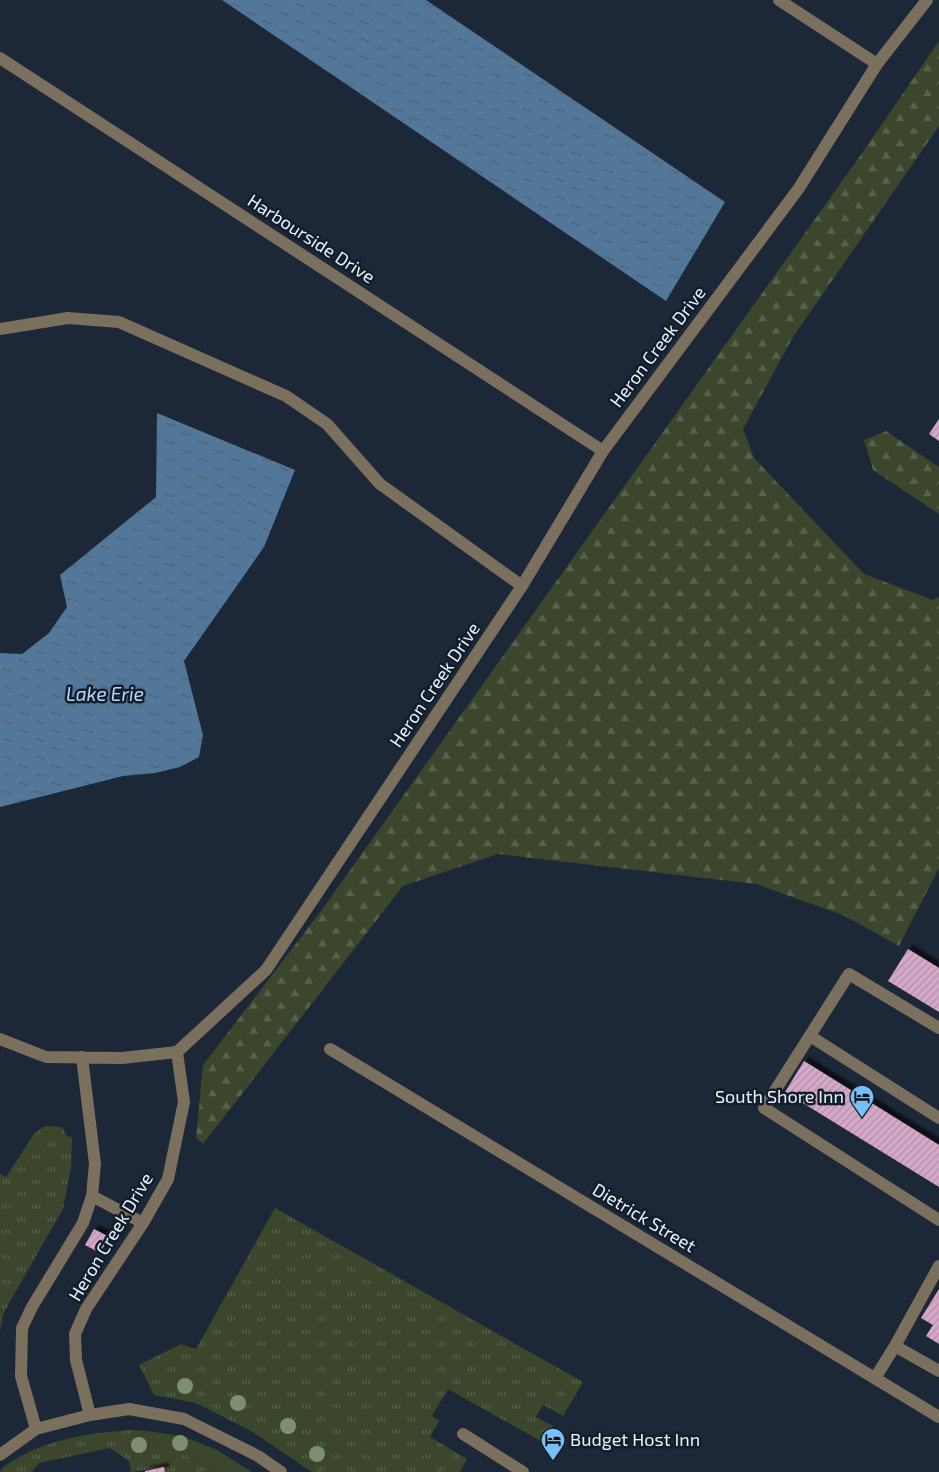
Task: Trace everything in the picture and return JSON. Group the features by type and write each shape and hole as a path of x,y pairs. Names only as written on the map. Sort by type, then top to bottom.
{"street":[{"path":"779,0 877,64"},
{"name":"Heron Creek Drive","path":"90,1415 76,1360 76,1334 86,1309 143,1223 168,1178 184,1102 177,1052 266,970 522,586 603,451 799,188 877,64 927,0"},
{"name":"Harbourside Drive","path":"0,58 603,451"},
{"path":"0,329 68,318 119,322 286,396 327,424 380,484 522,586"},
{"path":"939,1028 849,974 764,1108 939,1220"},
{"path":"810,1036 939,1118"},
{"path":"2,1043 46,1057 122,1058 177,1052"},
{"name":"Dietrick Street","path":"330,1049 939,1417"},
{"path":"36,1429 21,1376 22,1328 83,1223 92,1196 95,1164 82,1057"},
{"path":"92,1196 143,1223"},
{"path":"875,1378 939,1266"},
{"path":"895,1346 939,1371"},
{"path":"0,1455 36,1429 90,1415 129,1409 184,1418 258,1456 281,1472"},
{"path":"462,1434 523,1472"}],"green space":[{"path":"939,41 939,126 793,337 743,429 754,458 864,574 933,600 939,597 939,868 899,946 843,915 756,884 498,854 403,886 203,1144 196,1138 203,1065 321,911 860,156"},
{"path":"886,431 939,467 939,514 873,470 864,440"},
{"path":"45,1126 62,1127 67,1136 72,1137 71,1168 63,1209 3,1314 0,1331 0,1174 6,1177 34,1134"},
{"path":"275,1208 583,1382 563,1416 543,1405 536,1417 553,1426 544,1443 448,1389 432,1416 439,1421 430,1437 467,1459 460,1472 312,1472 251,1431 196,1403 154,1395 139,1365 181,1344 196,1349"},
{"path":"132,1430 147,1431 148,1438 164,1448 180,1451 207,1469 217,1472 165,1472 164,1467 131,1472 129,1461 110,1448 39,1463 32,1472 0,1472 14,1460 42,1446 86,1435"},
{"path":"147,1431 182,1436 217,1450 252,1472 217,1472 207,1469 180,1451 164,1448 148,1438"}],"water":[{"path":"222,0 426,0 725,202 666,301"},
{"name":"Lake Erie","path":"157,413 295,470 264,547 184,661 203,735 199,757 180,767 155,773 123,776 0,807 0,653 22,654 49,633 67,607 60,575 156,497"}],"building":[{"path":"939,419 939,441 929,434"},
{"path":"908,949 939,968 939,1012 888,981"},
{"name":"South Shore Inn","path":"804,1061 939,1145 939,1187 785,1092"},
{"path":"94,1229 109,1237 100,1253 85,1245"},
{"path":"939,1289 939,1344 926,1336 933,1325 921,1318"},
{"path":"164,1467 165,1472 145,1472 145,1471"}],"place":[{"name":"South Shore Inn","path":"862,1118"},
{"name":"Budget Host Inn","path":"553,1461"}]}
